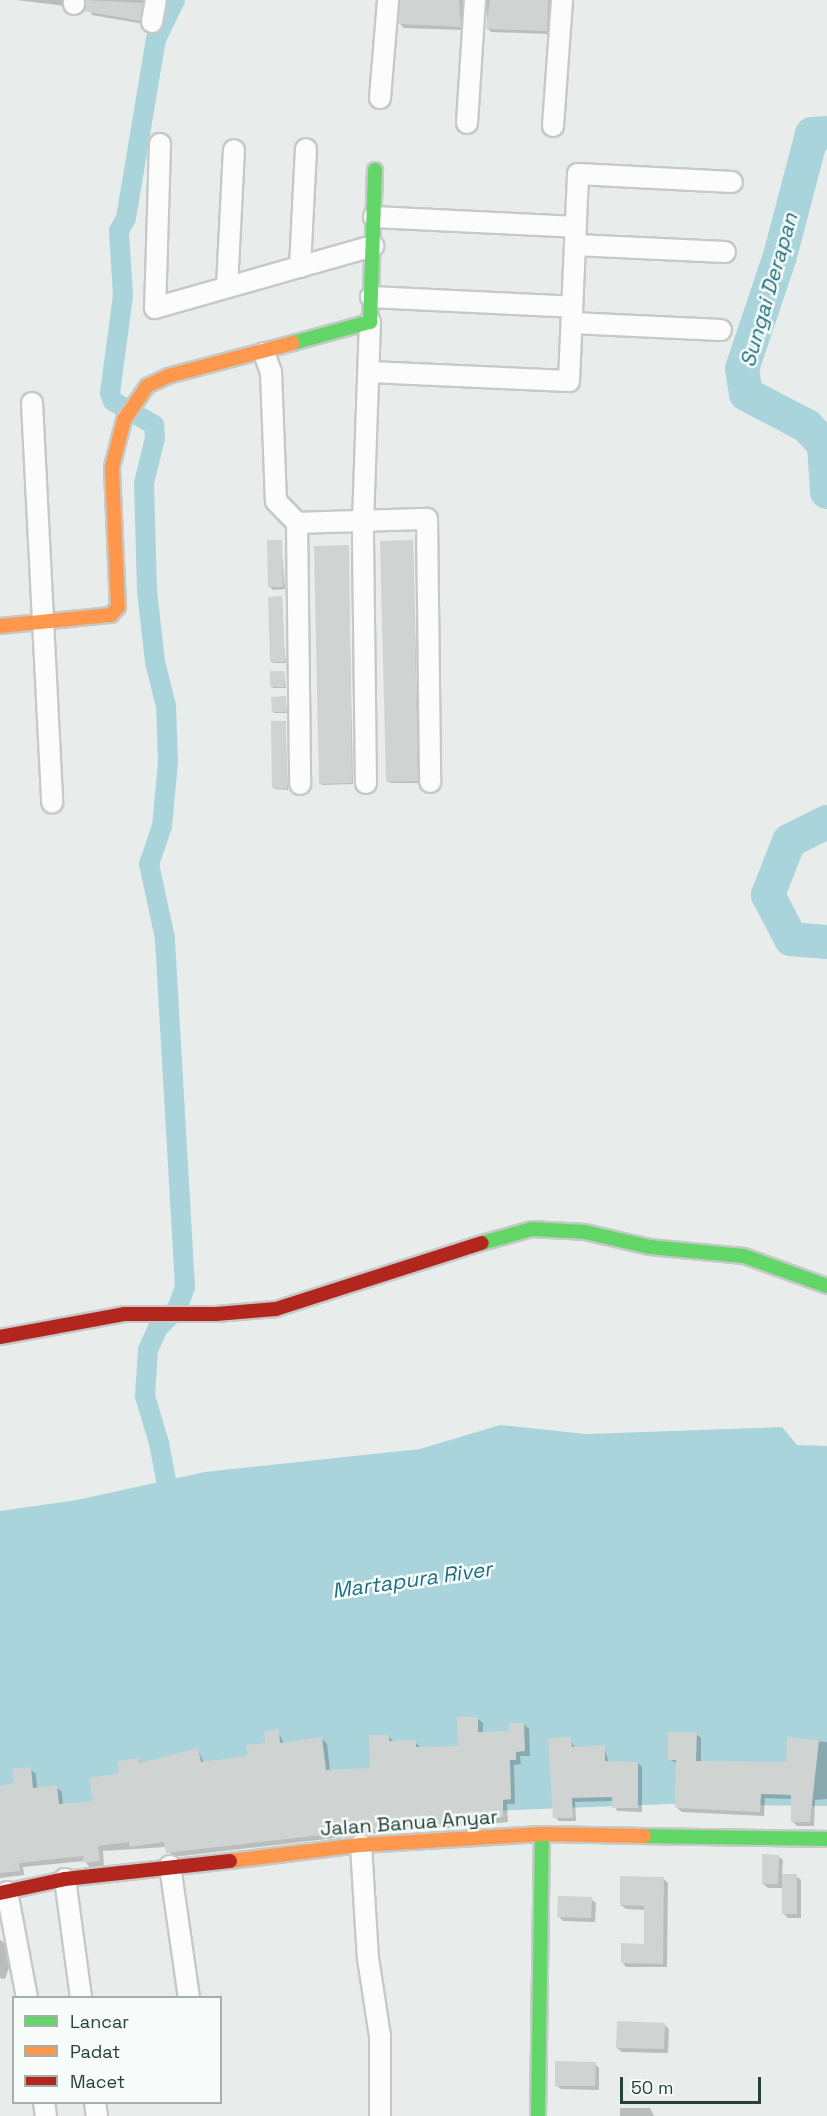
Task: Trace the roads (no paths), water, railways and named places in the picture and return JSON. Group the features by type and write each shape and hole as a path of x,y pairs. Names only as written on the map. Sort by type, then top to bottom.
{"street":[{"path":"152,22 156,0"},
{"path":"380,98 388,0"},
{"path":"467,123 475,0"},
{"path":"553,126 562,0"},
{"path":"159,144 155,308 373,246"},
{"path":"300,267 306,149"},
{"path":"227,287 234,150"},
{"path":"366,783 363,522 375,170"},
{"path":"369,372 569,381 578,174 732,182"},
{"path":"374,217 725,252"},
{"path":"371,297 721,330"},
{"path":"0,626 111,615 118,607 112,467 124,420 134,402 156,380 264,353 370,322"},
{"path":"264,353 271,372 276,501 297,523 300,784"},
{"path":"32,403 52,802"},
{"path":"297,523 427,519 430,782"},
{"path":"0,1337 124,1314 158,1311 216,1314 276,1309 417,1262 532,1229 585,1232 650,1247 744,1256 827,1286"},
{"path":"538,2116 542,1834"},
{"name":"Jalan Banua Anyar","path":"3,1892 65,1879 82,1880 170,1866 361,1845 542,1834 827,1839"},
{"path":"361,1845 368,1958 381,2036 380,2116"},
{"path":"170,1866 189,1996"},
{"path":"65,1879 81,1996"},
{"path":"3,1892 27,1996"}],"water":[{"name":"Martapura River","path":"500,1425 586,1434 782,1427 797,1445 827,1446 827,1806 672,1804 306,1818 0,1854 0,1511 77,1500 205,1472 420,1449"}],"waterway":[{"path":"171,1506 159,1443 145,1396 148,1350 158,1328 177,1309 185,1287 165,938 149,864 162,826 168,762 166,706 155,662 147,591 144,483 155,438 154,425 113,401 110,393 123,295 119,231 126,218 156,39 175,0"},
{"name":"Sungai Derapan","path":"827,133 812,134 780,256 742,369 746,394 807,426 824,445 827,492"},
{"name":"Sungai Derapan","path":"827,822 789,841 768,895 791,939 827,942"}]}
